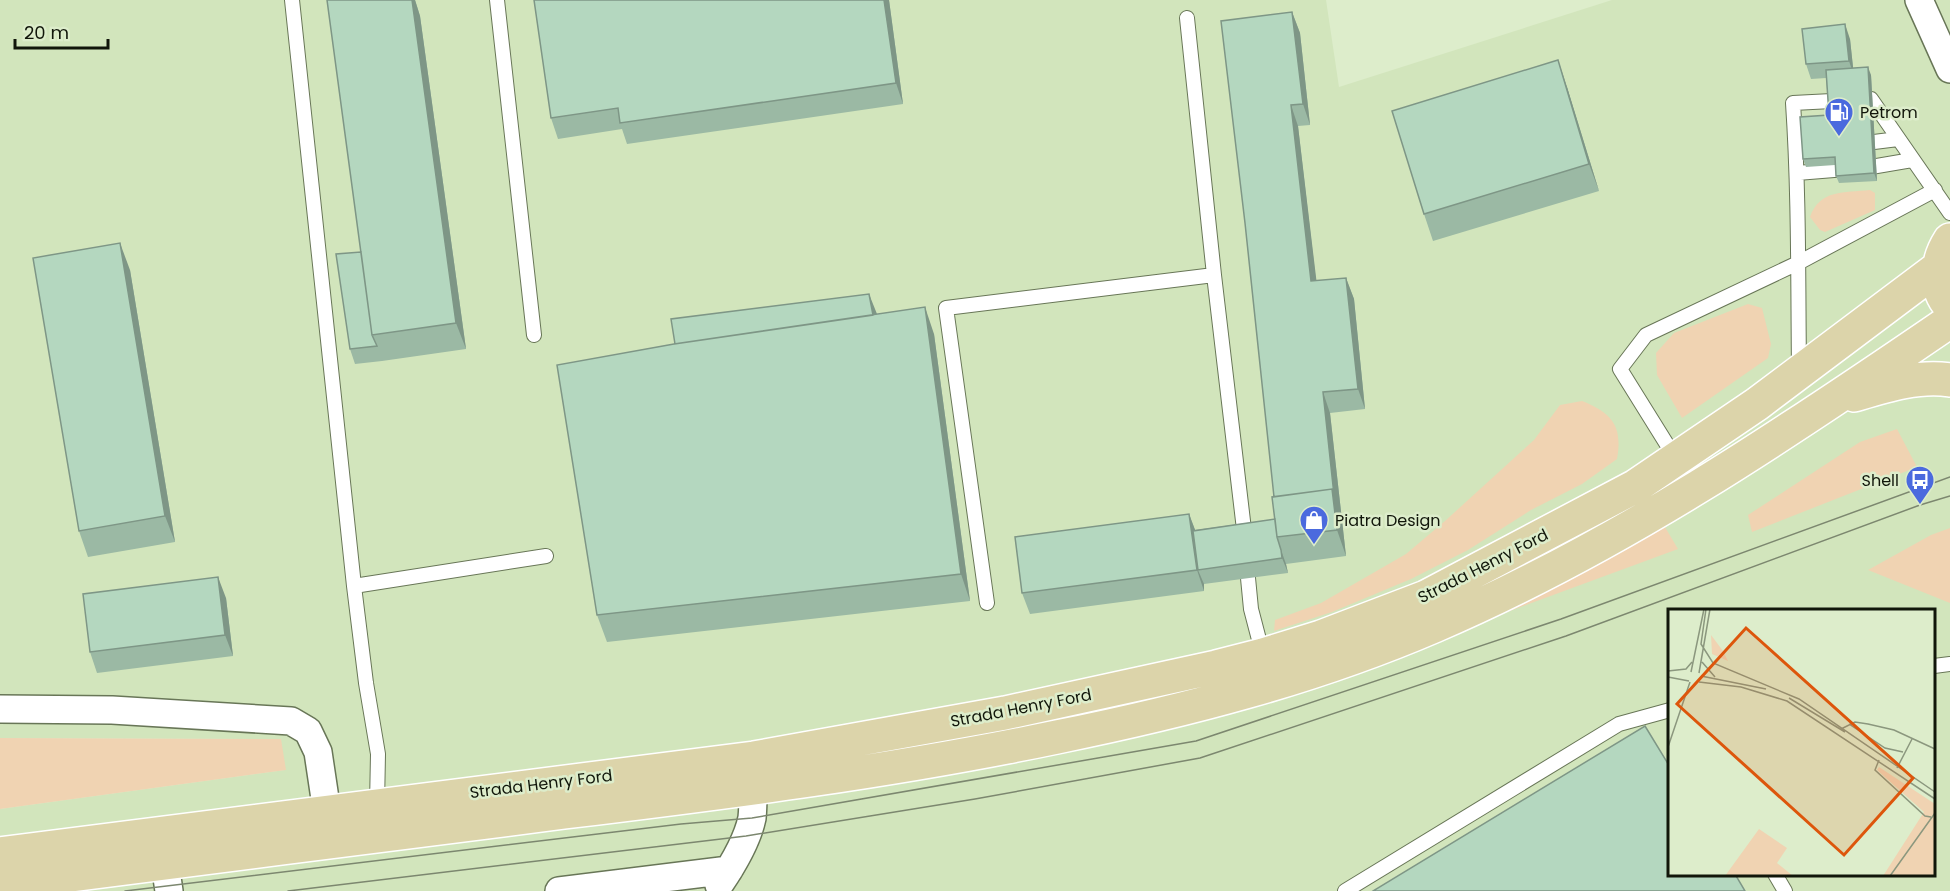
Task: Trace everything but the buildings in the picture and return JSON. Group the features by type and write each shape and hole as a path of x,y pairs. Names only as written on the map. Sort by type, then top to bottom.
{"main road":[{"path":"1944,254 1940,286 1950,306"},
{"name":"Strada Henry Ford","path":"0,854 754,758 1005,713 1263,655 1321,637 1426,597 1636,486 1677,460 1799,373 1944,254"},
{"name":"Strada Henry Ford","path":"0,884 167,877 392,833 753,790 1005,748 1115,725 1217,700 1310,673 1433,626 1574,557 1692,492 1950,321"},
{"path":"1824,405 1880,387 1938,378 1950,380"}],"street":[{"path":"1918,0 1950,69"},
{"path":"0,709 112,710 291,721 308,731 318,752 327,812"},
{"path":"559,891 722,881 749,827 752,818 753,790"}],"lane":[{"path":"292,0 354,586 366,683 378,754 377,805"},
{"path":"497,0 534,335"},
{"path":"1187,18 1245,538"},
{"path":"1799,373 1797,173 1801,148 1800,123 1793,103 1871,99 1877,118 1898,139 1950,213"},
{"path":"1840,145 1898,139"},
{"path":"1797,173 1871,167 1912,160"},
{"path":"1677,460 1620,369 1647,335 1798,263 1935,190"},
{"path":"987,603 946,308 1214,275"},
{"path":"354,586 546,556"},
{"path":"1248,578 1251,609 1263,655"},
{"path":"1935,666 1950,664"},
{"path":"1345,891 1619,724 1668,711"},
{"path":"1776,876 1785,891"}],"shaded area":[{"path":"0,0 1326,0 1339,87 1612,0 1950,0 1950,891 0,891 0,809 285,770 280,739 0,738"},
{"path":"1870,190 1875,193 1875,210 1825,232 1820,230 1810,217 1814,208 1827,197 1842,192"},
{"path":"1748,304 1762,308 1771,344 1768,358 1682,418 1657,375 1656,353 1674,333"},
{"path":"1582,401 1601,410 1613,422 1618,438 1617,459 1582,484 1531,510 1468,550 1411,579 1332,612 1274,631 1275,620 1321,603 1406,554 1534,440 1560,405"},
{"path":"1897,429 1917,467 1752,532 1748,515 1860,442"},
{"path":"1665,527 1678,549 1464,628"},
{"path":"1950,528 1950,603 1868,570 1931,535"},
{"path":"0,738 281,739 286,770 0,809"}],"tram line":[{"path":"125,891 681,824 752,818 1196,741 1561,619 1950,477"},
{"path":"288,891 746,836 975,799 1200,758 1566,636 1920,505 1950,496"}],"place":[{"name":"Petrom","path":"1839,138"},
{"name":"Shell","path":"1920,506"},
{"name":"Piatra Design","path":"1314,546"}]}
